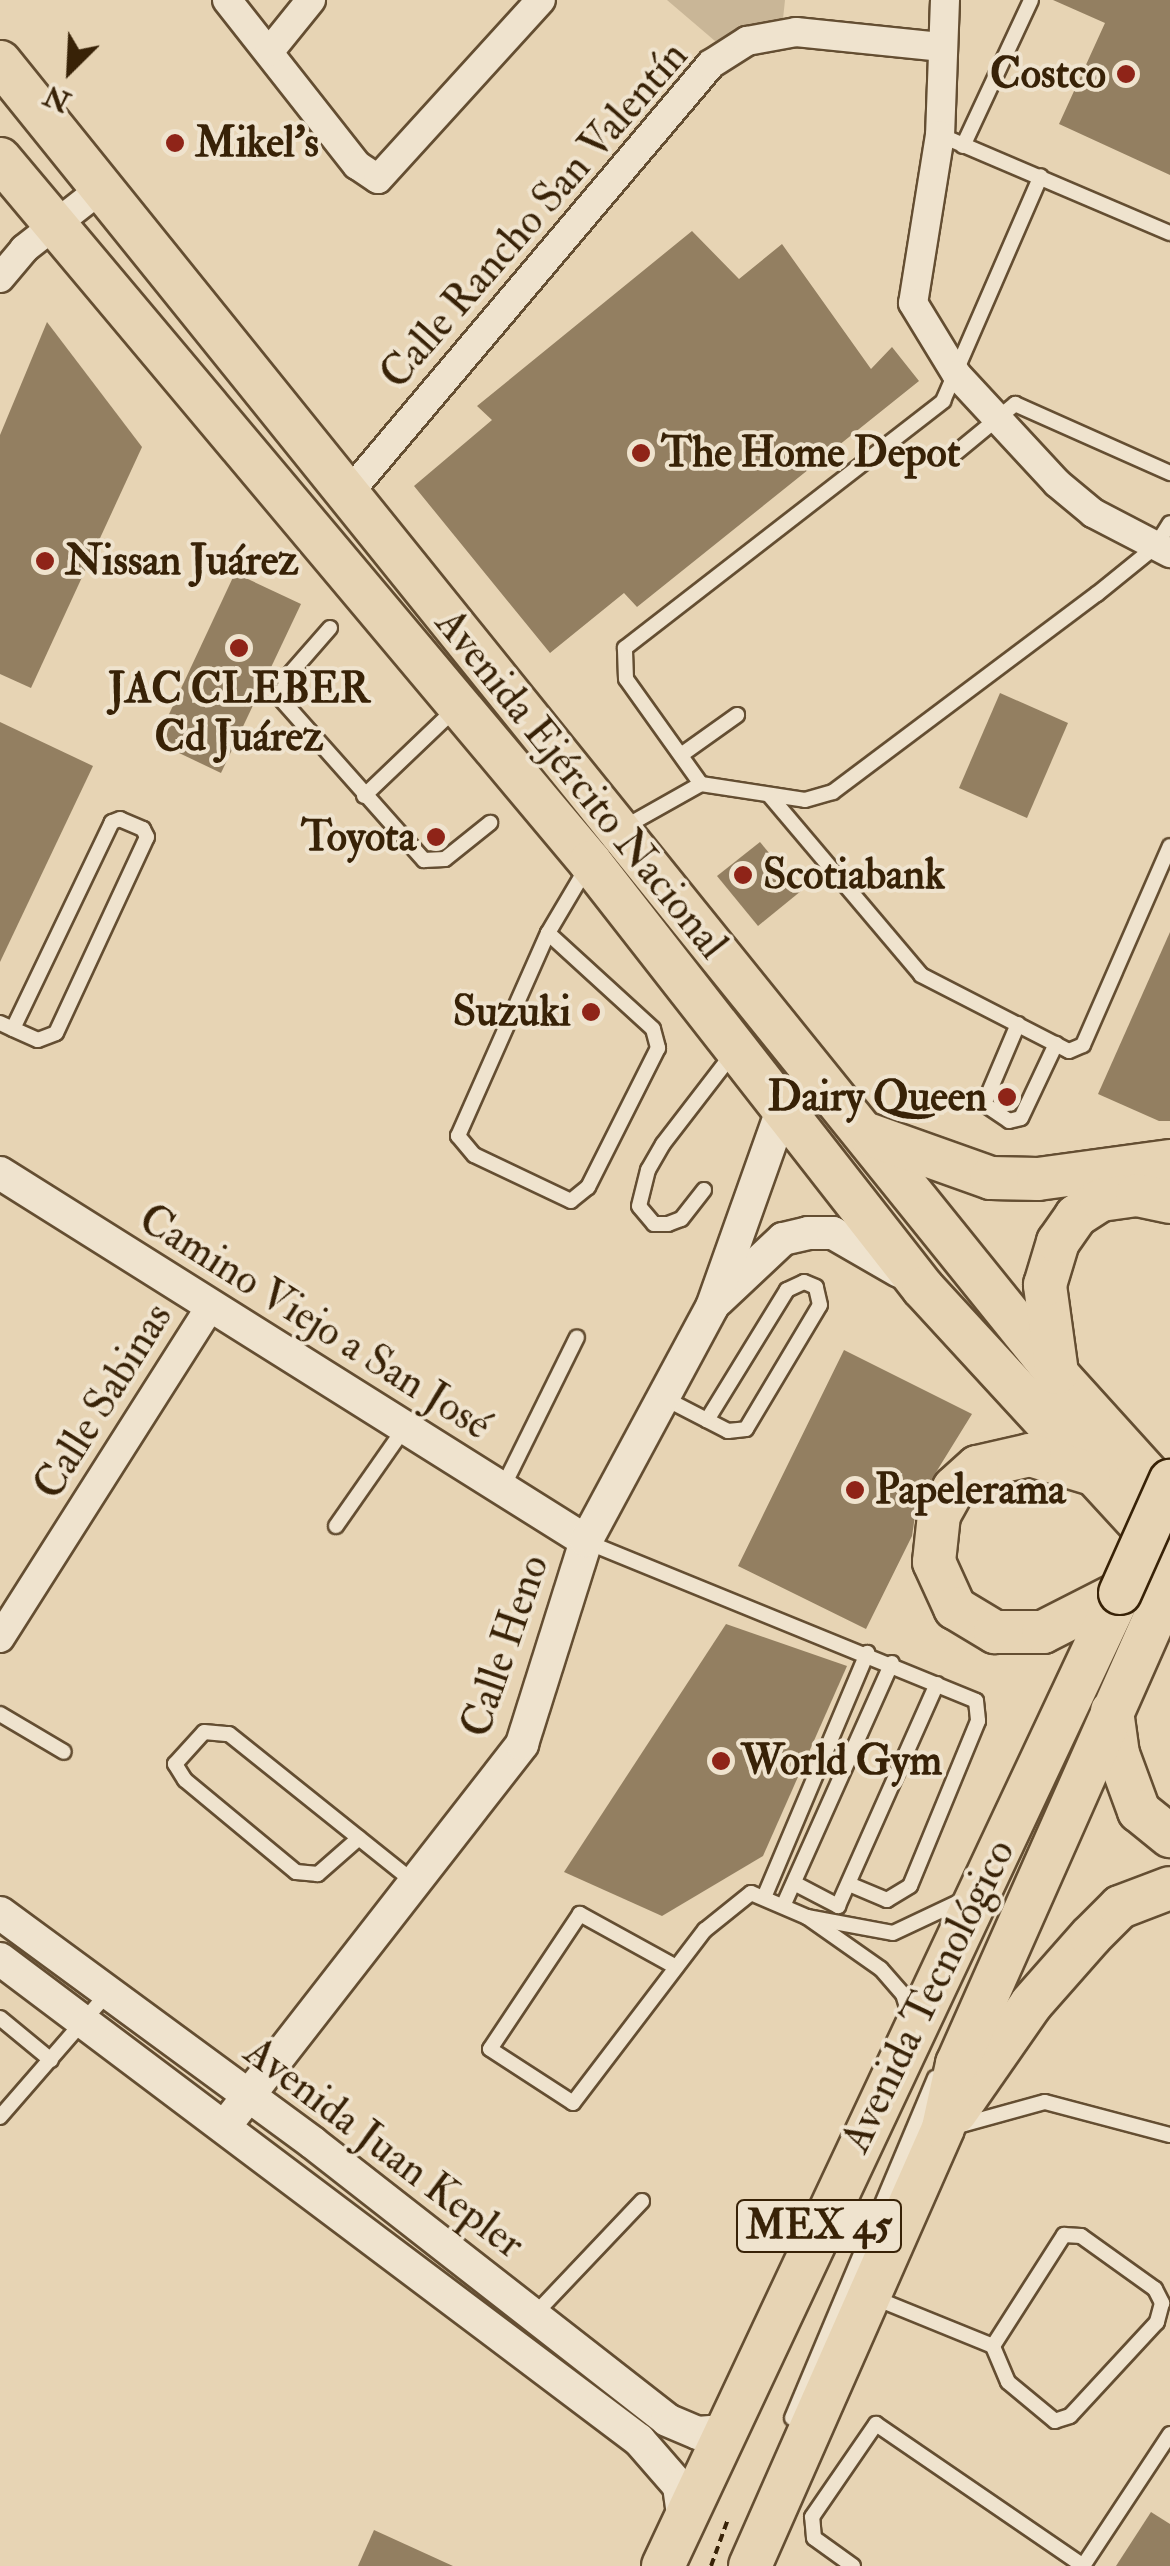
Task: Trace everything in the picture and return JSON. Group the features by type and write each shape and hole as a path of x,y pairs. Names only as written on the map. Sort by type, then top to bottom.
{"main road":[{"name":"Avenida Ejército Nacional","path":"0,62 348,496 605,846 736,1048 923,1288 1170,1557"},
{"name":"Avenida Ejército Nacional","path":"0,160 458,706 605,846 859,1130 1056,1374 1170,1499"},
{"path":"859,1130 916,1156 991,1178 1038,1179 1170,1161"},
{"path":"1056,1374 1045,1285 1058,1242 1076,1216 1101,1200 1137,1194 1170,1202"},
{"path":"1093,1474 1030,1455 977,1467 954,1488 940,1515 934,1562 955,1608 995,1632 1043,1632 1120,1593"},
{"name":"Avenida Tecnológico","path":"663,2566 912,2025 981,1888 1170,1481"},
{"name":"Avenida Tecnológico","path":"744,2557 870,2296 943,2128 957,2064 1170,1583"},
{"path":"1112,1711 1118,1754 1139,1812 1170,1836"},
{"path":"943,2128 1031,2004 1090,1936 1120,1907 1170,1888"}],"street":[{"path":"227,0 357,165 382,178 541,0"},
{"path":"269,52 311,0"},
{"path":"945,0 940,47 952,140 913,302 957,374 995,420 1093,513 1165,541"},
{"name":"Calle Rancho San Valentín","path":"348,496 711,64 748,41 796,32 940,47"},
{"path":"0,278 102,188"},
{"name":"Calle Heno","path":"225,2126 522,1744 586,1541 712,1306 784,1108"},
{"name":"Camino Viejo a San José","path":"0,1172 209,1309 586,1541"},
{"name":"Calle Heno","path":"712,1306 782,1239 808,1233 833,1232 864,1246 923,1288"},
{"name":"Calle Sabinas","path":"0,1638 209,1309"},
{"name":"Avenida Juan Kepler","path":"0,1913 246,2096 667,2420 698,2433 724,2431"},
{"name":"Avenida Juan Kepler","path":"0,1959 648,2448 680,2486 684,2520"}],"lane":[{"path":"1031,0 952,140 1170,232"},
{"path":"702,784 626,679 625,648 943,401 1041,176"},
{"path":"952,456 1014,404 1170,473"},
{"path":"548,933 653,1029 658,1048 588,1187 571,1201 474,1155 458,1136 548,933 605,846 702,784 805,800 833,792 1165,541"},
{"path":"330,628 289,675 280,698 364,796 430,863 453,854 490,823"},
{"path":"364,796 458,706"},
{"path":"681,754 738,715"},
{"path":"770,796 920,975 1075,1052 1083,1044 1170,846"},
{"path":"120,819 144,829 147,837 56,1034 38,1040 7,1026 112,822 120,819"},
{"path":"1018,1024 984,1104 1009,1121 1021,1118 1056,1044"},
{"path":"704,1190 681,1219 668,1224 654,1224 640,1206 663,1144 736,1048"},
{"path":"663,1398 706,1420 728,1431 746,1429 820,1305 816,1288 804,1282 786,1290 706,1420"},
{"path":"502,1489 577,1338"},
{"path":"336,1526 404,1429"},
{"path":"586,1541 892,1663 976,1702 978,1721 910,1886 887,1900 849,1884"},
{"path":"765,1895 867,1653"},
{"path":"784,1904 892,1663"},
{"path":"824,1934 937,1684"},
{"path":"0,1714 64,1752"},
{"path":"358,1838 318,1874 296,1872 186,1780 175,1764 204,1732 229,1734 416,1884"},
{"path":"794,1883 835,1913 893,1933 936,1918 981,1888"},
{"path":"682,2566 971,1948 981,1888"},
{"path":"676,1967 580,1914 490,2049 573,2104 676,1967 727,1907 751,1893 765,1895 808,1917 824,1934 892,1978 912,2025"},
{"path":"808,1917 835,1913"},
{"path":"0,2116 107,1994"},
{"path":"783,2441 955,2030 987,1997"},
{"path":"0,2018 51,2060"},
{"path":"943,2128 1044,2102 1170,2135"},
{"path":"534,2315 642,2200"},
{"path":"870,2296 993,2346 1008,2382 1047,2419 1062,2420 1157,2322 1162,2303 1155,2289 1081,2236 1064,2235 993,2346"},
{"path":"853,2566 814,2538 812,2518 876,2424 891,2428 1083,2566 1170,2434"},
{"path":"730,2566 744,2557"}],"path":[{"path":"712,2566 728,2519"}],"shaded area":[{"path":"667,0 785,0 783,19 715,41"}],"building":[{"name":"Costco","path":"1053,0 1170,0 1170,175 1059,124 1105,23"},
{"name":"The Home Depot","path":"692,231 739,279 782,244 871,369 892,347 919,381 637,607 624,593 550,653 414,486 492,420 477,406"},
{"name":"Nissan Juárez","path":"47,322 142,447 31,688 0,674 0,435"},
{"name":"JAC CLEBER Cd Juárez","path":"235,573 301,604 221,773 156,742"},
{"path":"1000,693 1068,723 1027,818 959,788"},
{"path":"0,722 93,766 0,962"},
{"path":"760,842 801,891 758,926 717,876"},
{"path":"1170,932 1170,1121 1159,1121 1098,1094"},
{"name":"Papelerama","path":"844,1350 972,1414 917,1503 912,1536 866,1629 738,1566"},
{"name":"World Gym","path":"726,1624 847,1666 763,1856 662,1916 564,1872"},
{"path":"1151,2512 1170,2524 1170,2566 1116,2566"},
{"path":"374,2530 453,2566 358,2566"}],"place":[{"name":"Costco","path":"1126,74"},
{"name":"Mikel's","path":"175,143"},
{"name":"The Home Depot","path":"641,453"},
{"name":"Nissan Juárez","path":"45,561"},
{"name":"JAC CLEBER Cd Juárez","path":"239,648"},
{"name":"Toyota","path":"436,837"},
{"name":"Scotiabank","path":"743,875"},
{"name":"Suzuki","path":"591,1012"},
{"name":"Dairy Queen","path":"1007,1097"},
{"name":"Papelerama","path":"855,1490"},
{"name":"World Gym","path":"721,1761"}]}
